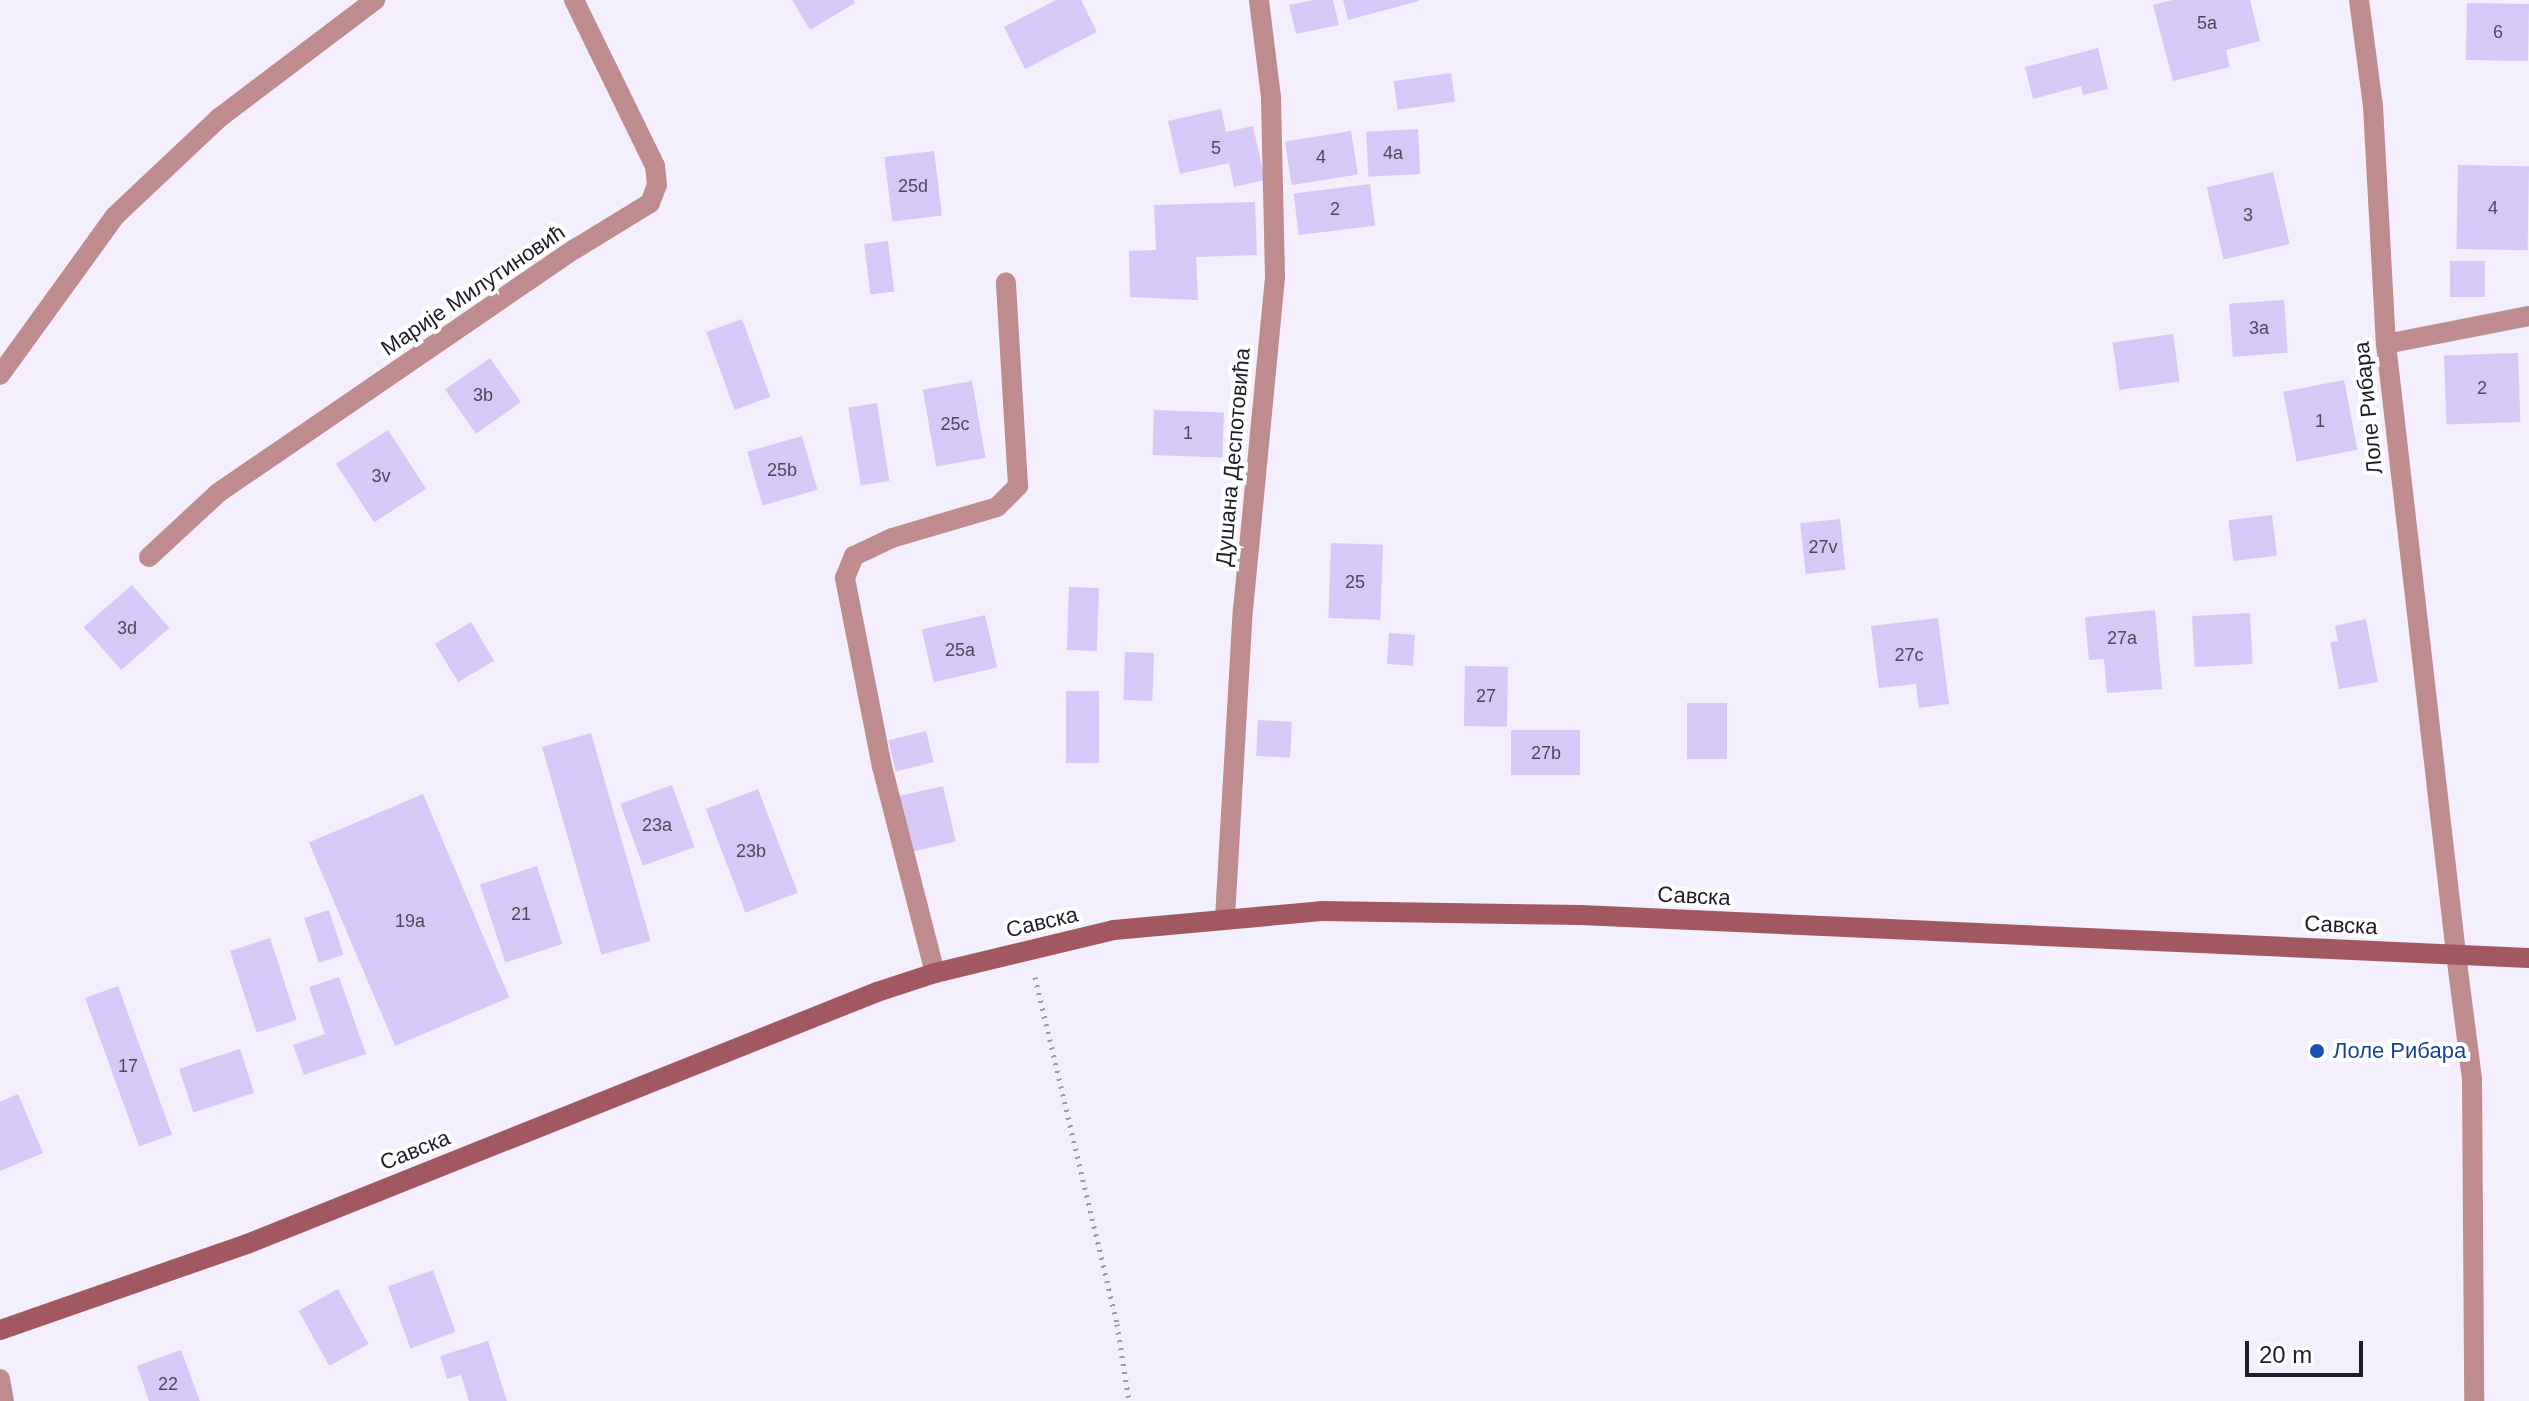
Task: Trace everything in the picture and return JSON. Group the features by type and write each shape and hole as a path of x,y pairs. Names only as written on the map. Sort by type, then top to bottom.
{"street":[{"path":"0,375 115,216 219,118 375,0"},
{"name":"Марије Милутиновић","path":"149,557 218,493 575,249 650,203 657,185 655,166 574,0"},
{"name":"Душана Деспотовића","path":"1225,918 1243,610 1275,276 1271,97 1259,0"},
{"name":"Лоле Рибара","path":"2359,0 2373,106 2386,344 2456,954"},
{"path":"935,973 882,767 845,578 854,556 892,538 997,507 1018,486 1006,282"},
{"path":"2386,344 2529,316"},
{"name":"Савска","path":"0,1330 247,1244 792,1023 935,973 1114,930 1321,911 1581,915 2529,958"},
{"path":"2456,954 2472,1079 2474,1401"},
{"path":"0,1379 4,1401"}],"path":[{"path":"1028,949 1117,1324 1129,1401"}],"building":[{"path":"792,0 854,0 855,3 810,30"},
{"path":"1056,0 1081,0 1097,32 1025,69 1004,27"},
{"path":"1333,0 1339,25 1296,34 1289,5"},
{"path":"1343,0 1419,0 1419,1 1348,20"},
{"path":"2172,0 2250,0 2260,41 2226,50 2230,67 2173,81 2153,5"},
{"path":"2467,3 2529,4 2528,61 2466,60"},
{"path":"2098,48 2108,89 2083,95 2081,86 2033,99 2025,67"},
{"path":"1451,73 1455,102 1398,110 1394,81"},
{"path":"1221,109 1226,132 1253,126 1265,180 1234,187 1229,163 1180,174 1168,121"},
{"path":"1418,129 1420,174 1368,177 1366,132"},
{"path":"1351,131 1358,174 1292,185 1285,141"},
{"path":"934,151 942,216 892,222 884,157"},
{"path":"2458,165 2529,166 2528,250 2457,249"},
{"path":"2273,172 2290,244 2223,259 2207,187"},
{"path":"1370,184 1375,226 1299,235 1294,193"},
{"path":"1255,202 1257,255 1196,257 1198,300 1130,297 1129,251 1156,250 1154,205"},
{"path":"888,241 894,292 870,295 864,244"},
{"path":"2450,261 2485,261 2485,297 2450,297"},
{"path":"2284,300 2288,353 2233,357 2229,304"},
{"path":"742,319 770,397 735,410 706,332"},
{"path":"2173,334 2180,382 2119,390 2113,342"},
{"path":"2518,353 2520,422 2446,425 2444,356"},
{"path":"490,358 521,402 476,434 445,390"},
{"path":"2344,380 2358,450 2297,462 2283,392"},
{"path":"972,381 986,458 936,466 923,390"},
{"path":"877,403 889,481 861,486 848,408"},
{"path":"1154,410 1224,412 1222,457 1152,455"},
{"path":"388,430 426,489 374,522 336,464"},
{"path":"802,436 817,490 763,506 747,452"},
{"path":"2272,515 2277,556 2233,561 2228,520"},
{"path":"1840,519 1845,570 1806,574 1800,523"},
{"path":"1331,543 1383,545 1380,620 1328,618"},
{"path":"132,585 169,628 121,670 84,627"},
{"path":"1069,587 1099,588 1097,651 1067,650"},
{"path":"2155,610 2162,689 2107,693 2104,659 2089,660 2085,617"},
{"path":"2250,613 2253,664 2195,667 2192,616"},
{"path":"985,615 997,668 934,682 922,630"},
{"path":"1938,618 1949,704 1919,708 1916,684 1879,688 1871,626"},
{"path":"2366,619 2378,682 2339,689 2330,642 2338,641 2335,626"},
{"path":"471,622 494,661 458,682 435,644"},
{"path":"1389,633 1415,635 1413,666 1387,664"},
{"path":"1125,652 1154,653 1152,701 1123,700"},
{"path":"1465,666 1508,667 1507,727 1464,726"},
{"path":"1066,691 1099,691 1099,763 1066,763"},
{"path":"1687,703 1727,703 1727,759 1687,759"},
{"path":"1258,720 1292,722 1290,758 1256,756"},
{"path":"1511,730 1580,730 1580,775 1511,775"},
{"path":"926,731 934,762 896,771 888,740"},
{"path":"591,733 651,941 602,955 542,747"},
{"path":"672,785 695,847 643,866 620,804"},
{"path":"943,786 956,842 912,852 899,796"},
{"path":"758,789 798,893 745,913 706,809"},
{"path":"423,794 509,997 395,1046 309,842"},
{"path":"537,866 562,944 505,963 480,885"},
{"path":"329,910 344,955 319,963 304,918"},
{"path":"270,938 297,1020 257,1033 230,951"},
{"path":"339,977 366,1054 304,1075 293,1045 325,1034 309,987"},
{"path":"118,986 172,1134 139,1146 85,998"},
{"path":"240,1049 254,1093 193,1113 179,1069"},
{"path":"18,1094 43,1153 0,1171 0,1102"},
{"path":"433,1270 456,1332 410,1348 388,1286"},
{"path":"338,1289 369,1344 329,1366 299,1311"},
{"path":"488,1341 507,1401 469,1401 461,1375 447,1379 440,1356"},
{"path":"181,1350 200,1401 149,1401 137,1366"}],"place":[{"name":"Лоле Рибара","path":"2317,1051"}]}
